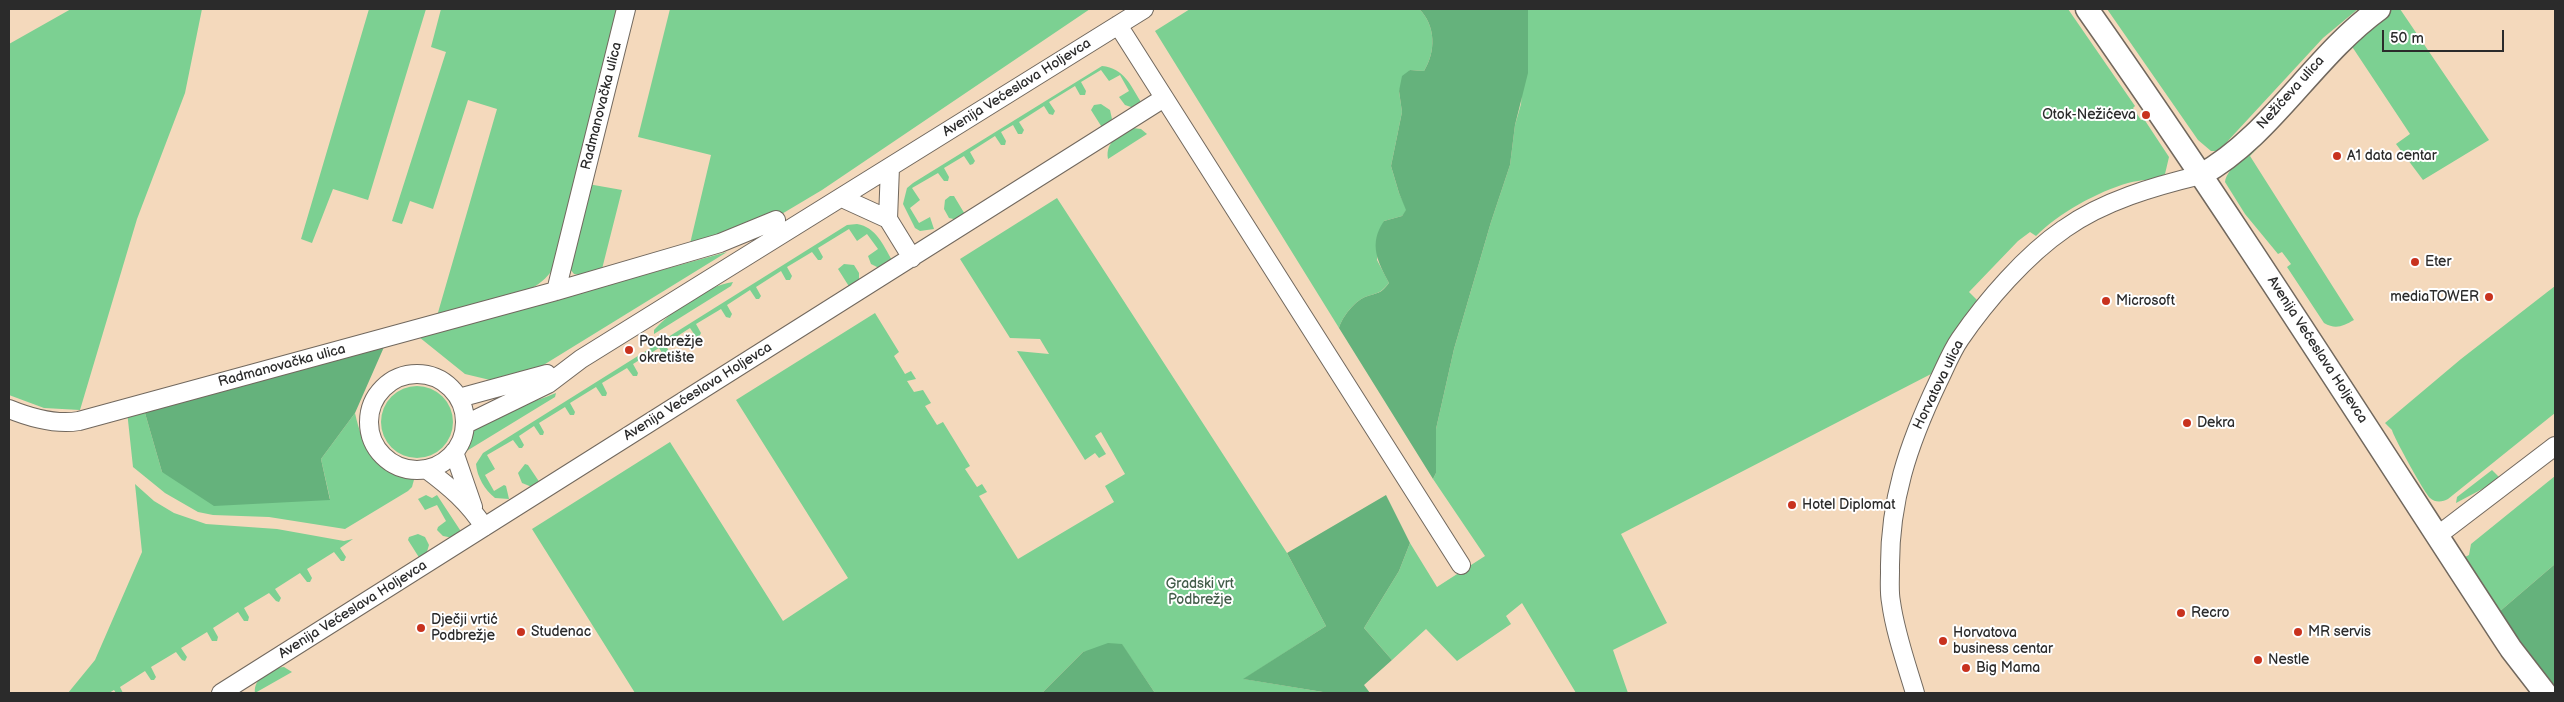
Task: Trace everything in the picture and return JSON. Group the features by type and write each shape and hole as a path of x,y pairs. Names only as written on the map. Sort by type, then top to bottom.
{"street":[{"name":"Radmanovačka ulica","path":"556,290 626,9"},
{"name":"Avenija Većeslava Holjevca","path":"466,424 548,384 581,359 1144,9"},
{"name":"Avenija Većeslava Holjevca","path":"2087,9 2322,356 2437,536 2511,648 2544,693"},
{"name":"Nežićeva ulica","path":"2201,175 2242,145 2334,47 2379,9"},
{"path":"1118,25 1164,98 1176,113 1460,565"},
{"name":"Avenija Većeslava Holjevca","path":"221,693 1164,98"},
{"path":"890,167 888,219 912,258"},
{"name":"Horvatova ulica","path":"1915,693 1891,601 1890,556 1893,515 1898,481 1922,417 1960,340 2009,280 2037,251 2063,229 2088,214 2123,199 2201,175"},
{"path":"842,198 888,219"},
{"name":"Radmanovačka ulica","path":"9,409 66,424 79,421 720,243 776,220"},
{"name":"Avenija Većeslava Holjevca","path":"459,398 542,376 581,359"},
{"path":"419,374 435,377 449,386 459,398 466,424 462,439 454,452 441,463 426,469 410,470 394,464 381,455 369,426 370,409 377,394 396,379 419,374"},
{"path":"2437,536 2555,446"},
{"path":"454,452 475,512 484,527"},
{"path":"426,469 450,486 475,512"}],"green space":[{"path":"71,9 202,9 185,93 137,219 80,410 44,408 9,395 9,44"},
{"path":"369,9 426,9 368,200 333,189 312,243 301,239"},
{"path":"441,9 623,9 556,264 545,279 530,289 437,316 497,109 468,100 433,209 410,201 402,224 392,221 446,52 431,47"},
{"path":"670,9 1090,9 822,190 775,218 689,248 711,155 638,137"},
{"path":"1190,9 1419,9 1429,23 1432,47 1428,64 1424,71 1410,70 1399,91 1402,112 1391,166 1399,193 1407,210 1402,216 1384,221 1377,260 1389,283 1376,294 1365,297 1357,302 1346,314 1339,328 1155,31"},
{"path":"1419,9 1528,9 1528,73 1515,125 1510,165 1491,222 1454,349 1436,429 1436,473 1433,479 1339,328 1346,314 1357,302 1365,297 1376,294 1389,283 1376,253 1376,237 1384,221 1402,216 1406,210 1391,166 1402,112 1399,91 1402,76 1410,70 1424,71 1431,56 1432,39 1429,23"},
{"path":"1528,9 2068,9 2135,106 2133,108 2141,120 2144,119 2169,157 2165,174 2156,178 2128,183 2104,192 2067,211 2036,236 2030,232 2018,241 1969,292 1977,300 1960,323 1931,374 1621,534 1667,623 1613,650 1628,693 1576,693 1522,603 1506,616 1511,624 1457,661 1426,629 1392,660 1364,628 1399,571 1410,543 1437,587 1485,556 1433,479 1436,473 1436,429 1454,349 1491,222 1510,165 1515,125 1521,104"},
{"path":"2107,9 2358,9 2323,38 2218,151 2211,151 2198,140"},
{"path":"2391,9 2400,9 2489,140 2423,180 2396,144 2410,134 2349,42"},
{"path":"1102,66 1110,67 1121,74 1130,84 1141,102 1134,108 1125,105 1119,97 1129,91 1120,75 1109,81 1101,70 1081,82 1086,91 1085,95 1080,95 1075,86 1049,102 1055,111 1053,115 1049,114 1044,106 1019,122 1024,130 1022,134 1018,134 1013,125 1001,132 1006,141 1005,145 1001,145 995,136 970,152 975,161 973,164 970,165 964,156 944,168 949,177 948,181 944,181 938,173 912,188 920,200 910,208 919,223 930,217 934,229 920,231 915,228 903,204 907,188"},
{"path":"1101,104 1110,110 1112,119 1103,129 1091,110 1094,105"},
{"path":"2271,127 2274,131 2250,156 2354,320 2343,325 2336,327 2324,323 2287,267 2291,264 2282,252 2278,254 2245,214 2225,182 2237,161"},
{"path":"1133,128 1141,129 1147,134 1108,159 1109,148 1114,139"},
{"path":"588,184 622,190 602,269 580,275 574,274 570,269"},
{"path":"950,196 954,196 966,216 958,220 949,218 944,209 945,200"},
{"name":"Gradski vrt Podbrežje","path":"1057,198 1287,553 1326,626 1244,679 1329,693 1155,693 1122,645 1083,652 1042,693 635,693 532,529 670,442 783,621 848,578 736,400 875,313 899,352 894,356 905,374 911,371 916,379 907,381 914,392 923,390 931,403 925,406 937,425 943,422 970,466 965,469 977,487 982,484 987,492 979,496 1018,559 1114,502 1105,486 1125,474 1101,432 1095,436 1106,454 1099,458 1095,453 1085,460 1017,351 1049,354 1040,339 1010,338 960,259"},
{"path":"857,224 864,226 874,233 892,260 879,268 871,264 868,256 878,249 867,234 857,241 849,229 818,248 823,257 821,260 818,260 812,252 787,267 792,276 790,280 786,280 781,271 756,287 761,296 759,299 756,299 750,290 727,305 732,314 730,318 726,317 721,309 696,324 701,333 699,337 696,337 690,328 665,344 670,353 668,357 664,356 659,348 633,364 638,373 637,376 633,376 627,368 602,383 607,393 606,396 602,396 596,387 570,403 575,412 574,415 570,415 565,407 539,423 544,432 543,435 540,435 534,426 519,436 524,445 522,448 519,448 513,440 487,455 495,469 485,475 494,491 504,485 506,486 509,499 495,498 485,487 478,474 476,464 483,453 847,225"},
{"path":"727,252 511,385 465,374 419,337"},
{"path":"844,264 854,265 859,273 859,281 850,288 838,269"},
{"path":"733,282 731,286 654,334 654,330 662,322 690,300 712,288"},
{"path":"2555,286 2555,413 2448,499 2439,502 2432,500 2392,430 2385,423 2461,359"},
{"path":"384,347 355,413 321,459 330,500 214,506 162,472 145,413 258,374"},
{"path":"417,386 437,392 447,402 453,422 447,442 437,452 417,458 397,452 387,442 381,422 387,402 397,392"},
{"path":"556,393 555,397 465,452 472,433 494,416"},
{"path":"127,411 145,413 162,472 330,499 321,459 355,413 362,437 373,456 390,468 415,476 412,487 408,491 345,529 269,517 213,515 198,512 165,493 133,467"},
{"path":"525,464 528,465 540,483 532,487 522,483 518,473"},
{"path":"2492,470 2501,479 2456,503 2457,497"},
{"path":"2555,476 2555,564 2499,612 2463,558 2469,555 2471,544"},
{"path":"135,484 154,501 174,513 206,524 277,529 344,541 353,539 340,548 346,557 344,561 341,561 334,552 307,569 312,578 310,582 307,582 300,573 275,589 281,598 279,602 269,593 244,608 249,617 248,621 244,621 238,612 213,628 218,637 217,641 212,641 207,632 181,648 187,657 185,661 176,652 151,667 156,677 154,680 151,680 145,671 120,687 123,693 116,693 114,690 109,693 68,693 95,660 142,552"},
{"path":"426,495 432,498 437,495 462,533 453,538 443,536 437,530 446,521 437,505 425,510 418,499"},
{"path":"1386,495 1410,543 1399,571 1364,628 1392,660 1364,685 1370,693 1329,693 1243,679 1326,626 1287,553"},
{"path":"418,534 425,537 429,545 426,555 420,559 408,540 409,537"},
{"path":"2555,564 2555,690 2499,612"},
{"path":"1108,643 1122,644 1155,693 1042,693 1083,652"},
{"path":"284,667 292,672 255,693 257,683 264,675 273,669"}],"place":[{"name":"Otok-Nežićeva","path":"2146,115"},
{"name":"A1 data centar","path":"2337,156"},
{"name":"Eter","path":"2415,262"},
{"name":"mediaTOWER","path":"2489,297"},
{"name":"Microsoft","path":"2106,301"},
{"name":"Podbrežje okretište","path":"629,350"},
{"name":"Dekra","path":"2187,423"},
{"name":"Hotel Diplomat","path":"1792,505"},
{"name":"Recro","path":"2181,613"},
{"name":"Dječji vrtić Podbrežje","path":"421,628"},
{"name":"Studenac","path":"521,632"},
{"name":"MR servis","path":"2298,632"},
{"name":"Horvatova business centar","path":"1943,641"},
{"name":"Nestle","path":"2258,660"},
{"name":"Big Mama","path":"1966,668"}]}
